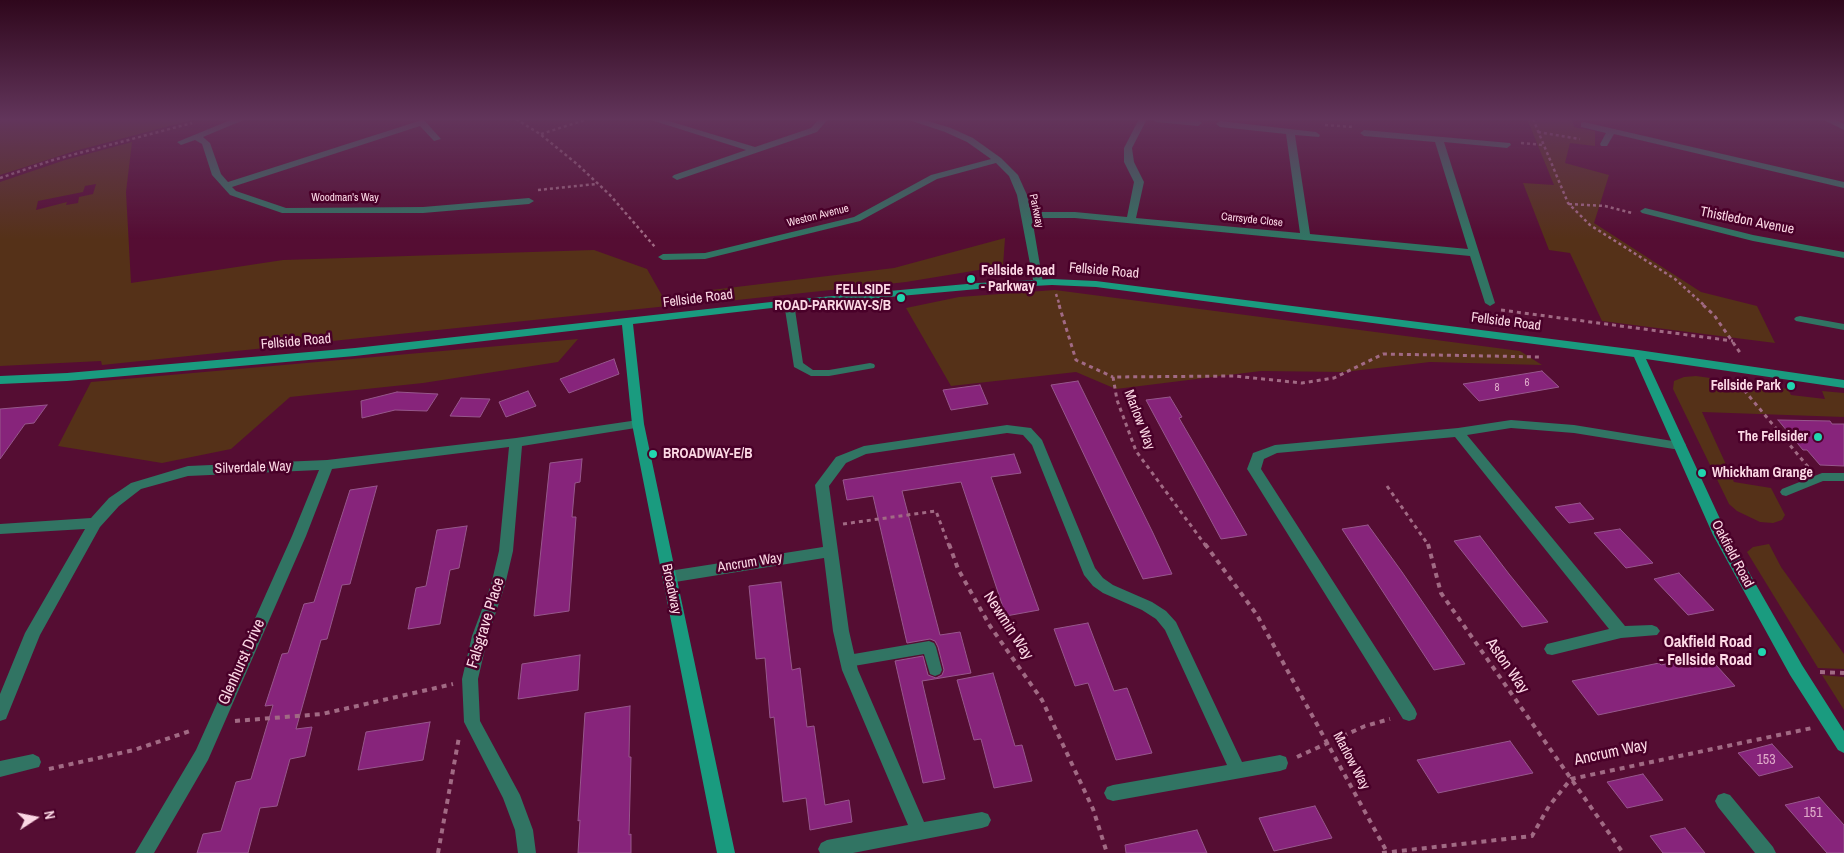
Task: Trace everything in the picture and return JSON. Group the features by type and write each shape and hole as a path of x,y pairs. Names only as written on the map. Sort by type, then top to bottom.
{"street":[{"path":"211,159 217,175 225,186 310,159"},
{"path":"678,178 731,159"},
{"path":"1129,159 1139,182 1131,220"},
{"path":"1294,159 1306,238"},
{"path":"1445,159 1490,303"},
{"path":"1731,159 1844,185"},
{"name":"Parkway","path":"998,160 1016,180 1022,195 1038,283"},
{"name":"Weston Avenue","path":"663,257 705,256 857,219 934,177 998,160"},
{"name":"Woodman's Way","path":"225,186 233,193 285,211 423,210 529,201"},
{"name":"Thistledon Avenue","path":"1645,212 1752,238 1844,255"},
{"name":"Carrsyde Close","path":"1027,215 1075,215 1474,253"},
{"name":"Fellside Road","path":"0,380 67,377 355,352 627,323 789,303 978,286 1052,282 1096,284 1638,354 1844,384"},
{"path":"1800,319 1844,327"},
{"name":"Broadway","path":"627,323 638,424 726,853"},
{"name":"Oakfield Road","path":"1638,354 1720,535 1796,670 1844,745"},
{"name":"Silverdale Way","path":"0,714 33,633 95,523 114,502 136,486 162,476 188,471 327,465 516,442 638,424"},
{"path":"1409,714 1254,469 1258,456 1275,449 1458,432 1511,424 1574,430 1680,446"},
{"path":"919,831 850,670 841,631 822,485 841,460 864,450 1007,429 1028,431 1038,443 1089,572 1108,589 1146,606 1161,615 1171,626 1238,771"},
{"path":"1458,432 1622,632"},
{"name":"Falsgrave Place","path":"516,442 506,551 498,585 480,636 470,679 472,722 511,795 524,830 527,853"},
{"name":"Glenhurst Drive","path":"144,853 202,755 299,536 327,465"},
{"path":"0,530 95,523"},
{"name":"Ancrum Way","path":"669,576 831,551"},
{"path":"1552,649 1622,632 1652,631"},
{"path":"1113,793 1280,763"},
{"path":"0,769 40,765"},
{"path":"1724,800 1767,853"},
{"path":"826,849 982,820"}],"lane":[{"path":"789,303 798,365 811,373 828,373 870,366"},
{"path":"1786,492 1818,478 1844,477"},
{"path":"848,661 929,647 935,670"}],"path":[{"path":"0,178 57,159"},
{"path":"568,159 597,184 663,257"},
{"path":"1549,159 1568,204 1590,225 1675,279 1714,315 1750,369"},
{"path":"529,201 535,190 597,184"},
{"path":"1568,204 1605,206 1644,217 1645,212"},
{"path":"1052,282 1076,360 1113,377"},
{"path":"1490,303 1491,308 1733,341"},
{"name":"Marlow Way","path":"1384,852 1329,744 1257,615 1136,451 1117,400 1113,377 1234,376 1302,383 1334,378 1383,354 1543,357"},
{"path":"1724,366 1818,478"},
{"name":"Aston Way","path":"1387,486 1428,543 1441,593 1624,853"},
{"name":"Newmin Way","path":"828,526 936,511 958,568 990,626 1042,700 1093,809 1107,853"},
{"path":"40,765 134,750 215,723 322,714 470,679"},
{"path":"1280,763 1329,744 1365,726 1409,714"},
{"name":"Ancrum Way","path":"1384,852 1532,836 1549,806 1571,779 1830,725"},
{"path":"438,853 461,727"}],"shaded area":[{"path":"0,159 51,159 0,175"},
{"path":"69,159 130,159 126,192 131,283 283,260 594,250 647,269 668,306 102,365 101,361 0,366 0,182","holes":["96,184 93,194 79,197 78,203 66,205 67,202 36,210 38,201 83,192 85,186"]},
{"path":"1543,159 1566,159 1565,163 1609,175 1594,223 1701,292 1757,306 1775,343 1602,321 1570,253 1549,250 1523,183 1554,185"},
{"path":"1005,238 1003,266 906,282 709,303 703,291 894,268"},
{"path":"1055,290 1520,351 1542,365 1430,362 1344,372 1261,371 1116,389 1076,372 951,386 906,308 959,297"},
{"path":"578,339 558,362 423,383 290,397 231,449 162,463 58,446 91,382"},
{"path":"1696,376 1788,389 1791,395 1825,399 1822,391 1844,393 1844,417 1702,412 1734,482 1771,488 1785,515 1782,520 1773,523 1760,522 1737,511 1729,504 1673,389 1674,381 1684,377"},
{"path":"1769,544 1781,567 1844,654 1844,669 1818,668 1747,552 1753,547"},
{"path":"1822,675 1844,677 1844,710"}],"building":[{"path":"614,359 619,374 569,393 560,379"},
{"path":"1542,371 1559,387 1479,401 1463,384"},
{"path":"1078,381 1172,574 1143,579 1051,385"},
{"path":"980,385 988,404 951,410 943,390"},
{"path":"528,391 536,406 506,417 499,402"},
{"path":"397,392 438,394 427,411 395,410 362,418 361,401"},
{"path":"1170,397 1182,417 1179,418 1247,535 1221,539 1146,400"},
{"path":"461,398 490,399 480,417 450,416"},
{"path":"47,405 34,423 25,424 0,459 0,409"},
{"name":"The Fellsider","path":"1778,420 1830,421 1832,424 1844,424 1844,466 1820,465 1807,450 1803,450"},
{"path":"1014,454 1021,473 991,477 1039,610 1006,616 961,482 902,491 940,635 960,632 971,673 922,681 945,779 923,783 895,661 923,656 928,675 936,678 942,675 944,670 938,647 935,641 930,639 907,643 873,496 847,500 843,480"},
{"path":"582,459 580,482 575,483 572,517 576,517 569,611 534,616 550,463"},
{"path":"377,486 350,584 342,585 327,639 321,640 296,729 312,727 305,756 290,759 277,806 260,808 248,853 197,853 203,834 221,831 236,782 251,779 273,705 265,706 282,654 288,653 304,604 314,602 350,490"},
{"path":"1580,503 1594,519 1569,523 1555,507"},
{"path":"1368,525 1465,664 1434,670 1342,529"},
{"path":"467,526 459,568 450,570 440,624 408,629 416,588 426,586 437,530"},
{"path":"1620,529 1653,563 1626,568 1594,533"},
{"path":"1480,536 1548,622 1522,627 1454,541"},
{"path":"1679,573 1714,610 1688,615 1654,579"},
{"path":"781,582 792,670 800,668 807,727 814,726 825,805 849,800 852,822 810,830 806,798 783,802 774,717 770,718 765,658 756,659 749,586"},
{"path":"1088,623 1114,691 1127,688 1152,753 1116,760 1088,683 1075,686 1054,629"},
{"path":"580,655 578,690 518,699 522,664"},
{"path":"1707,655 1735,686 1598,715 1572,681 1659,663 1661,665"},
{"path":"993,673 1015,746 1022,745 1032,781 994,788 981,739 974,740 957,680"},
{"path":"630,706 629,835 631,834 631,853 578,853 580,820 578,821 585,713"},
{"path":"430,722 423,760 358,770 366,732"},
{"path":"1510,741 1533,773 1438,793 1417,760"},
{"path":"1772,744 1793,767 1759,776 1738,753"},
{"path":"1643,774 1663,800 1627,808 1607,782"},
{"path":"1819,797 1844,825 1844,853 1827,853 1785,805"},
{"path":"1315,806 1332,838 1274,851 1259,818"},
{"path":"1685,828 1705,853 1663,853 1650,836"},
{"path":"1197,830 1207,853 1126,853 1125,845"}],"place":[{"name":"Fellside Road - Parkway","path":"971,279"},
{"name":"FELLSIDE ROAD-PARKWAY-S/B","path":"901,298"},
{"name":"Fellside Park","path":"1791,386"},
{"name":"The Fellsider","path":"1818,437"},
{"name":"BROADWAY-E/B","path":"653,454"},
{"name":"Whickham Grange","path":"1702,473"},
{"name":"Oakfield Road - Fellside Road","path":"1762,652"}]}
